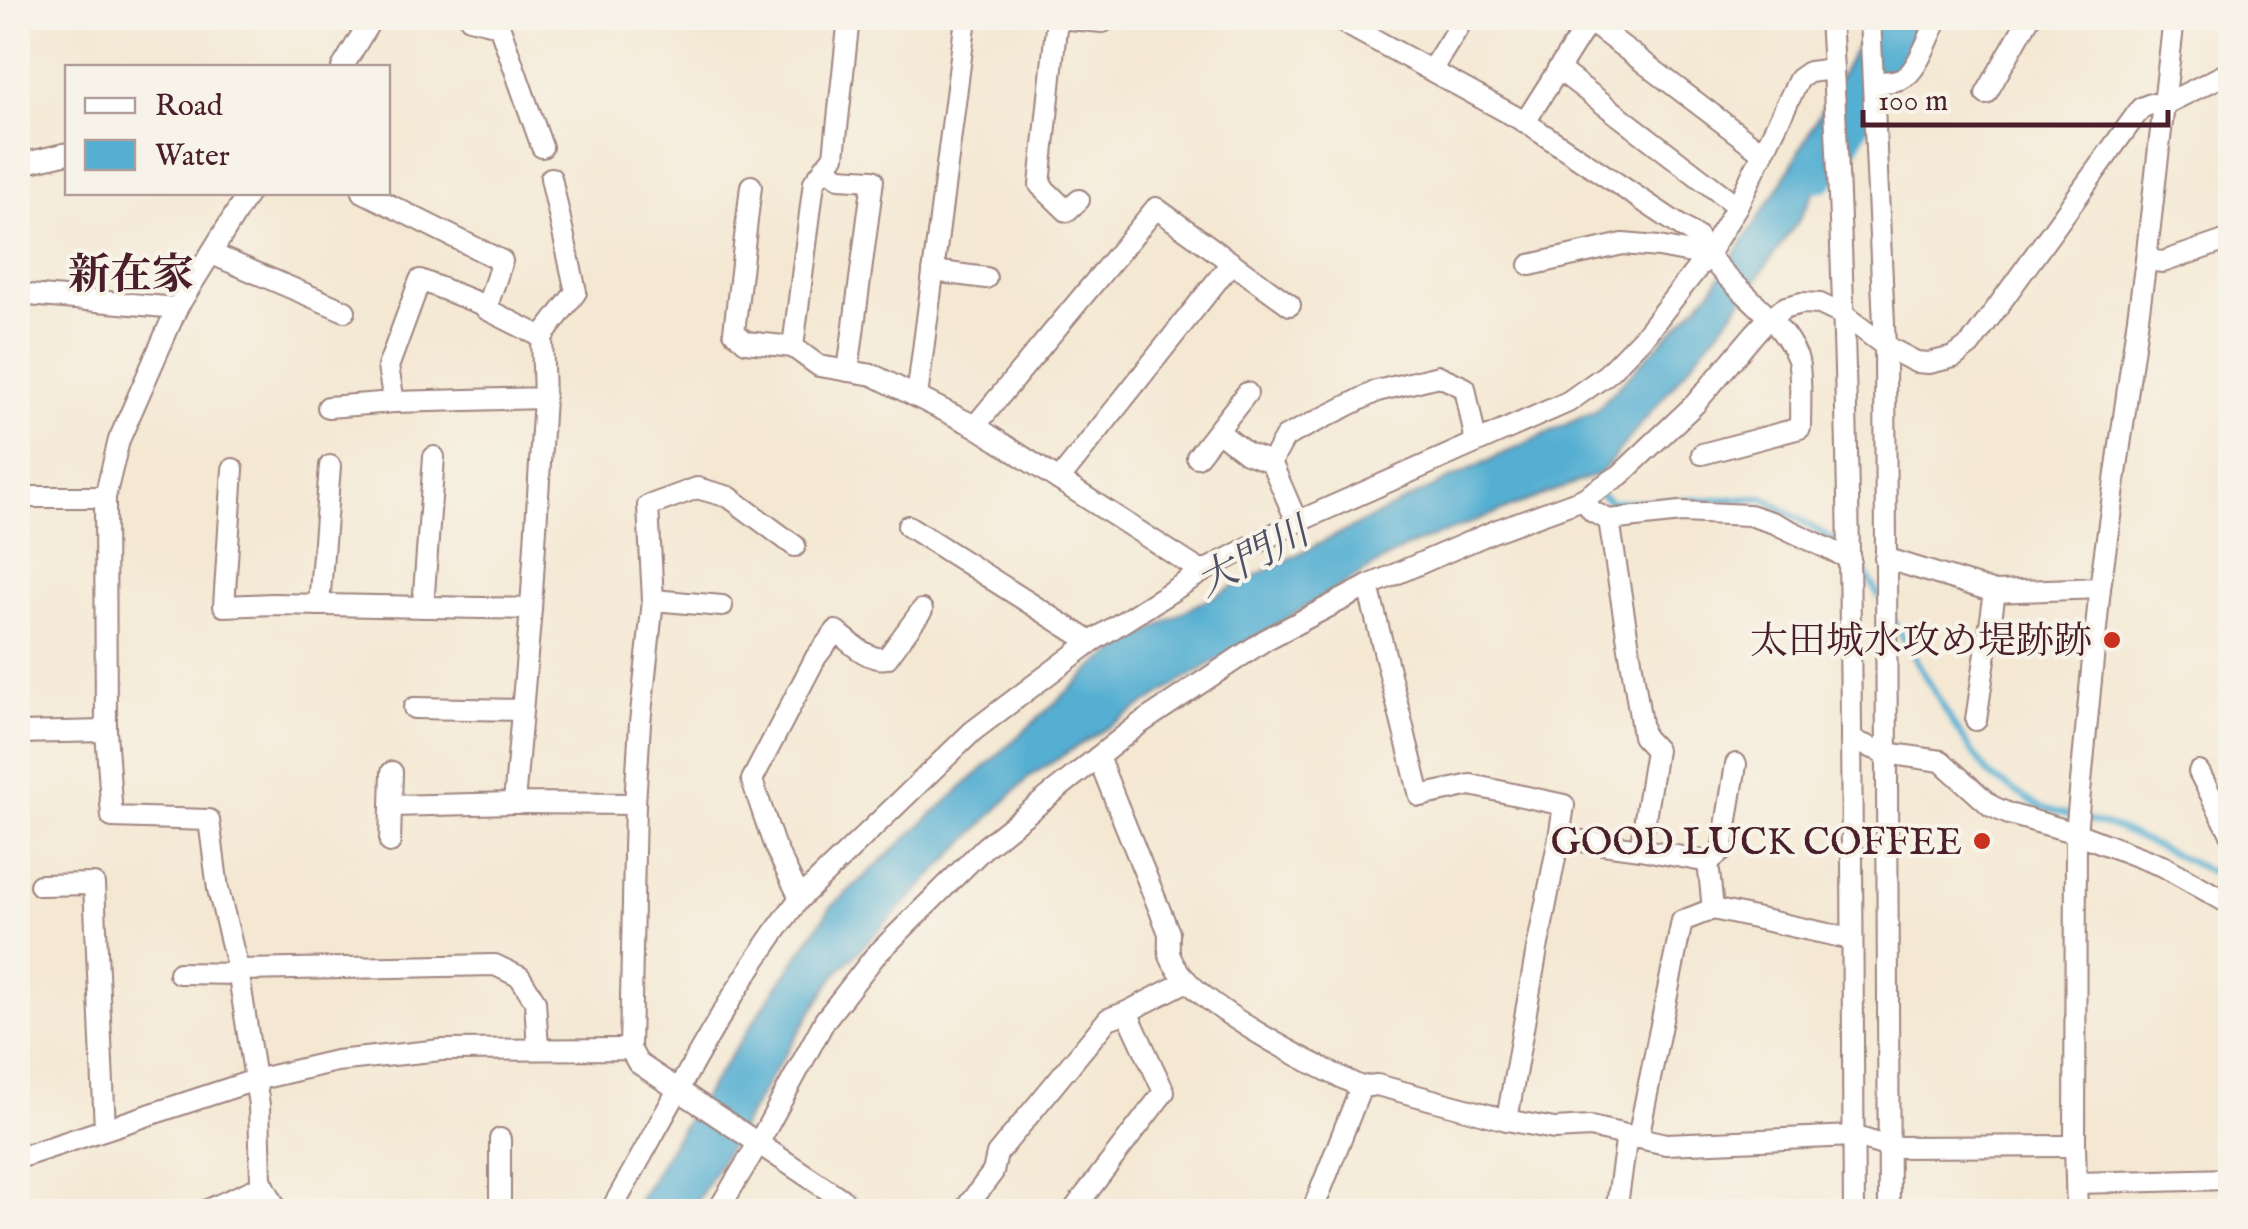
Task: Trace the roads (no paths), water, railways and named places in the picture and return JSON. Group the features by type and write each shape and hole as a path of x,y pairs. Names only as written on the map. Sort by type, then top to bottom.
{"street":[{"path":"344,65 372,18"},
{"path":"470,18 499,25 542,147"},
{"path":"793,347 814,182 834,156 850,18"},
{"path":"916,397 966,18"},
{"path":"1079,200 1068,211 1040,185 1057,18 1103,22"},
{"path":"1336,18 1525,122 1698,237 1710,258 1764,313 1798,360 1800,428 1702,454"},
{"path":"1432,69 1464,18"},
{"path":"1830,18 1845,316 1850,559 1854,1212"},
{"path":"1870,18 1885,346 1889,1212"},
{"path":"1874,82 1904,78 1912,70 1938,18"},
{"path":"1986,94 2029,18"},
{"path":"2078,1212 2076,833 2100,588 2146,260 2174,18"},
{"path":"1525,122 1590,19 1763,153"},
{"path":"1558,69 1737,206"},
{"path":"610,1212 682,1093 742,978 800,898 973,732 1091,642 1202,572 1297,522 1568,402 1606,375 1710,258 1799,79 1809,72 1834,69"},
{"path":"1764,313 1802,303 1820,304 1845,316 1904,358 1929,363 1954,357 1970,345 2141,108 2163,105 2230,72"},
{"path":"18,165 65,155"},
{"path":"825,167 839,178 873,180 848,371"},
{"path":"514,803 544,398 542,336 576,292 551,178"},
{"path":"752,186 734,332 746,342 793,347 819,366 873,375 975,426 1202,572"},
{"path":"247,195 177,308 119,440 105,496 106,731 112,817 208,820 218,889 239,972 259,1105 261,1180 278,1212"},
{"path":"369,195 502,262 486,306"},
{"path":"975,426 1156,208 1290,305"},
{"path":"2146,260 2164,262 2230,239"},
{"path":"1530,265 1622,244 1710,258"},
{"path":"212,254 344,311"},
{"path":"1059,480 1231,263"},
{"path":"933,271 986,278"},
{"path":"394,402 388,367 420,280 486,306 542,336"},
{"path":"18,294 177,308"},
{"path":"717,1212 825,1020 874,956 986,847 1138,725 1266,640 1368,586 1583,499 1620,476 1696,404 1755,333 1764,313"},
{"path":"1271,462 1286,436 1377,391 1440,376 1464,388 1476,442"},
{"path":"1197,458 1247,393"},
{"path":"328,407 544,398"},
{"path":"1218,431 1246,453 1271,462 1297,522"},
{"path":"423,607 434,457"},
{"path":"320,605 330,466"},
{"path":"233,470 224,606 531,609"},
{"path":"795,546 729,496 697,488 648,506 653,600 635,804 630,1049 638,1063 843,1200 851,1212"},
{"path":"19,496 105,496"},
{"path":"1583,499 1593,512 1609,520 1680,512 1749,516 1774,523 1850,559"},
{"path":"1609,520 1643,736 1656,750 1640,848"},
{"path":"908,526 1091,642"},
{"path":"1885,558 1995,592 2100,588"},
{"path":"1368,586 1420,796 1471,785 1564,806 1507,1120"},
{"path":"1976,720 1995,592"},
{"path":"653,600 722,606"},
{"path":"800,898 774,845 752,780 816,657 836,632 868,655 879,660 888,658 922,610"},
{"path":"414,708 522,710"},
{"path":"18,733 106,731"},
{"path":"1851,740 1886,753 1941,761 1992,806 2165,868 2230,903"},
{"path":"1098,757 1169,933 1170,956 1188,981 1209,1002 1300,1058 1361,1087 1377,1084 1507,1120 1554,1129 1590,1127 1666,1144 1854,1136 1889,1147 2075,1146"},
{"path":"1559,838 1640,848 1708,862 1722,851 1736,764"},
{"path":"390,842 392,772"},
{"path":"2199,772 2230,832"},
{"path":"391,806 635,804"},
{"path":"1708,862 1713,909"},
{"path":"40,885 94,884 105,1129"},
{"path":"1616,1212 1682,921 1713,909 1852,939"},
{"path":"179,973 496,964 520,977 536,1000 538,1048"},
{"path":"963,1212 992,1172 997,1154 1009,1138 1108,1019 1188,981"},
{"path":"1072,1212 1164,1092 1127,1012"},
{"path":"18,1158 255,1080 354,1059 441,1050 630,1049"},
{"path":"1312,1212 1361,1087"},
{"path":"500,1138 500,1212"},
{"path":"2077,1184 2230,1179"},
{"path":"204,1212 264,1185"}],"water":[{"path":"1872,18 1907,18 1798,221 1734,311 1601,473 1404,548 1030,776 835,975 691,1211 632,1212 676,1137 831,907 1101,661 1188,609 1595,411 1713,288 1781,184"}],"waterway":[{"name":"大門川","path":"1819,173 1843,138 1902,18"},
{"path":"1599,494 1611,502 1764,498 1837,542"},
{"path":"1855,555 1879,596"},
{"path":"1893,620 1955,727 1988,774 2040,807 2119,829 2230,883"}],"place":[{"name":"太田城水攻め堤跡跡","path":"2112,640"},
{"name":"GOOD LUCK COFFEE","path":"1982,841"}],"district":[{"name":"新在家","path":"131,273"}]}
